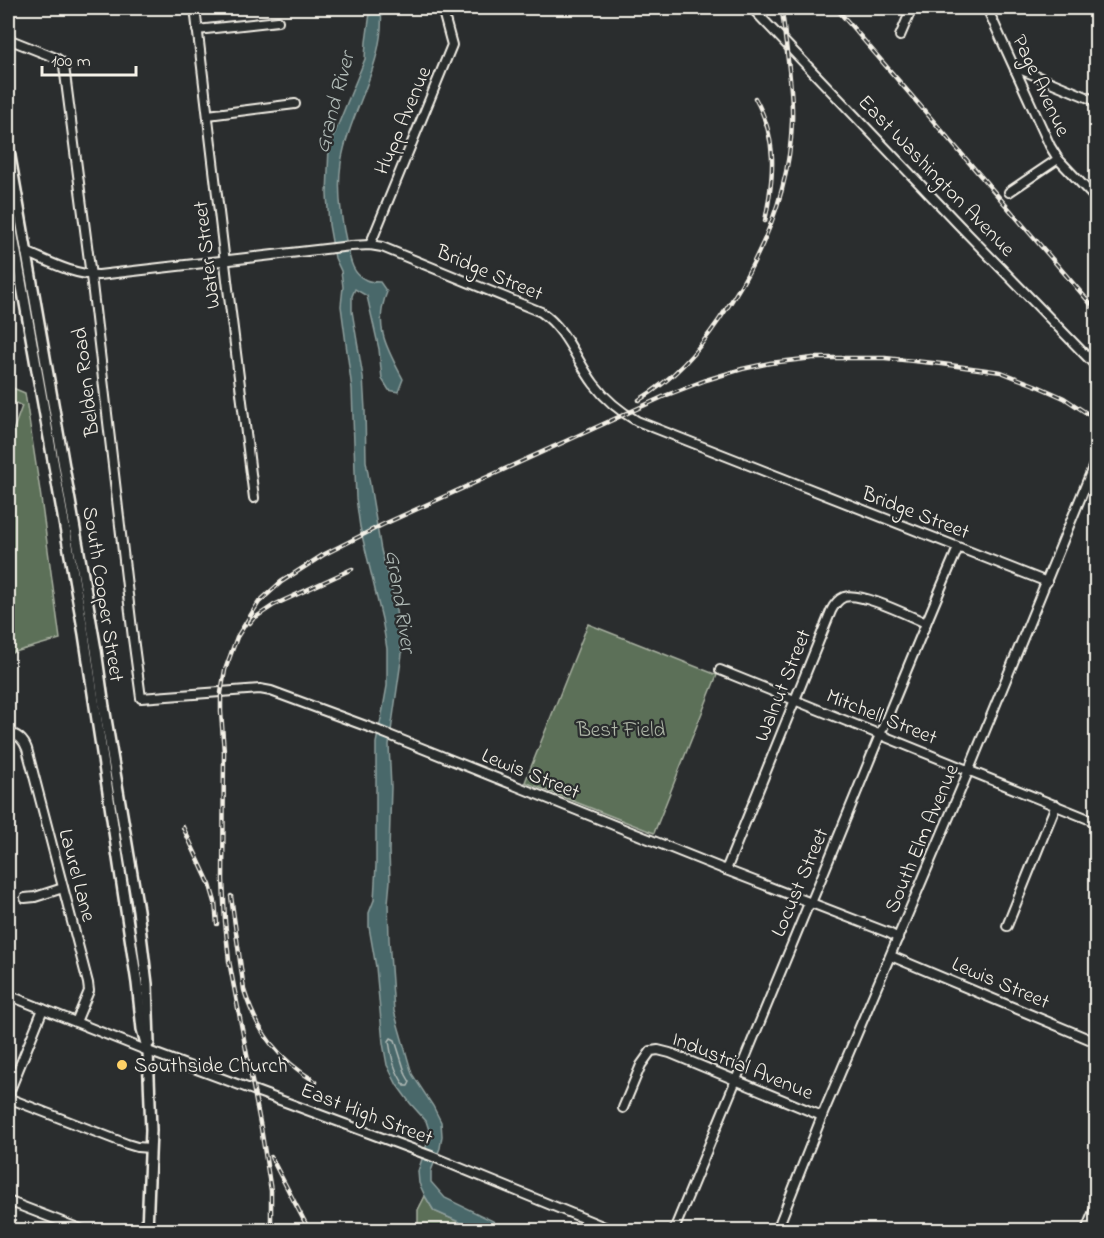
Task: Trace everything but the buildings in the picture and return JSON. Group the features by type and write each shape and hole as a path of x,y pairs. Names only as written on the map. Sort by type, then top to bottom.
{"main road":[{"name":"South Cooper Street","path":"8,145 96,651 138,910 147,984 150,1041 147,1051"},
{"name":"South Cooper Street","path":"8,208 11,246 84,634 147,1051 150,1148 147,1230"},
{"path":"11,246 26,252"}],"street":[{"name":"Water Street","path":"195,8 254,498"},
{"name":"Hupp Avenue","path":"370,245 452,45 442,8"},
{"name":"East Washington Avenue","path":"752,8 1096,366"},
{"path":"900,36 912,8"},
{"name":"Page Avenue","path":"987,8 1050,146 1058,159 1096,199"},
{"path":"197,30 278,21"},
{"name":"Belden Road","path":"8,39 63,63 141,698"},
{"path":"1015,70 1022,70 1096,101"},
{"path":"208,116 295,104"},
{"path":"1009,192 1058,159"},
{"name":"Bridge Street","path":"26,252 71,271 99,276 351,246 382,247 542,312 551,318 559,327 594,385 604,397 637,422 1047,582"},
{"name":"South Elm Avenue","path":"777,1230 822,1116 969,770 1096,460"},
{"name":"Locust Street","path":"674,1230 958,548"},
{"name":"Walnut Street","path":"726,870 837,601 843,597 854,596 867,599 926,623"},
{"name":"Mitchell Street","path":"720,670 1096,822"},
{"name":"Lewis Street","path":"141,698 260,689 284,695 898,938"},
{"name":"Laurel Lane","path":"8,733 20,738 26,744 88,984 88,991 76,1022"},
{"path":"1007,926 1056,805"},
{"path":"25,898 63,888"},
{"name":"Lewis Street","path":"891,956 1096,1042"},
{"name":"East High Street","path":"8,995 147,1051 447,1163 612,1230"},
{"path":"43,1009 8,1097 127,1144 150,1148"},
{"name":"Industrial Avenue","path":"623,1108 641,1065 651,1051 658,1050 822,1116"},
{"path":"8,1201 83,1230"},
{"path":"1086,1230 1096,1206"}],"green space":[{"path":"8,386 25,393 60,639 8,654 8,445 22,406 8,399"},
{"name":"Best Field","path":"588,624 717,675 654,833 525,782"},
{"path":"425,1196 434,1211 477,1230 418,1230 418,1210"}],"water":[{"name":"Grand River","path":"369,8 381,8 378,49 346,143 341,163 340,194 343,225 352,266 361,277 369,281 380,282 387,292 381,316 382,327 387,347 403,379 398,392 389,390 382,379 379,349 367,296 355,289 352,296 352,311 363,377 366,461 381,550 395,603 402,654 389,745 391,787 388,903 394,1011 412,1074 441,1122 440,1148 431,1171 431,1182 445,1198 493,1221 502,1230 477,1230 434,1211 419,1183 418,1171 429,1130 426,1121 397,1085 387,1065 369,927 369,913 374,900 376,865 376,743 387,686 387,649 360,527 356,498 352,389 341,306 343,287 329,225 327,194 329,147 365,59"}],"railway":[{"path":"639,400 674,374 711,332 747,274 770,225 786,174 792,121 792,102 781,8"},
{"path":"836,8 1096,310"},
{"path":"755,98 768,128 771,143 772,173 765,221"},
{"path":"271,1230 271,1191 229,961 223,880 224,752 221,693 225,670 237,637 259,602 281,582 323,555 382,525 667,395 742,369 813,358 885,358 1001,372 1064,398 1096,421"},
{"path":"250,623 274,605 352,569"},
{"path":"183,827 210,885 215,902 217,924"},
{"path":"231,896 244,990 255,1019 262,1032 280,1054 316,1082"},
{"path":"271,1157 309,1230"}],"place":[{"name":"Southside Church","path":"122,1065"}]}
